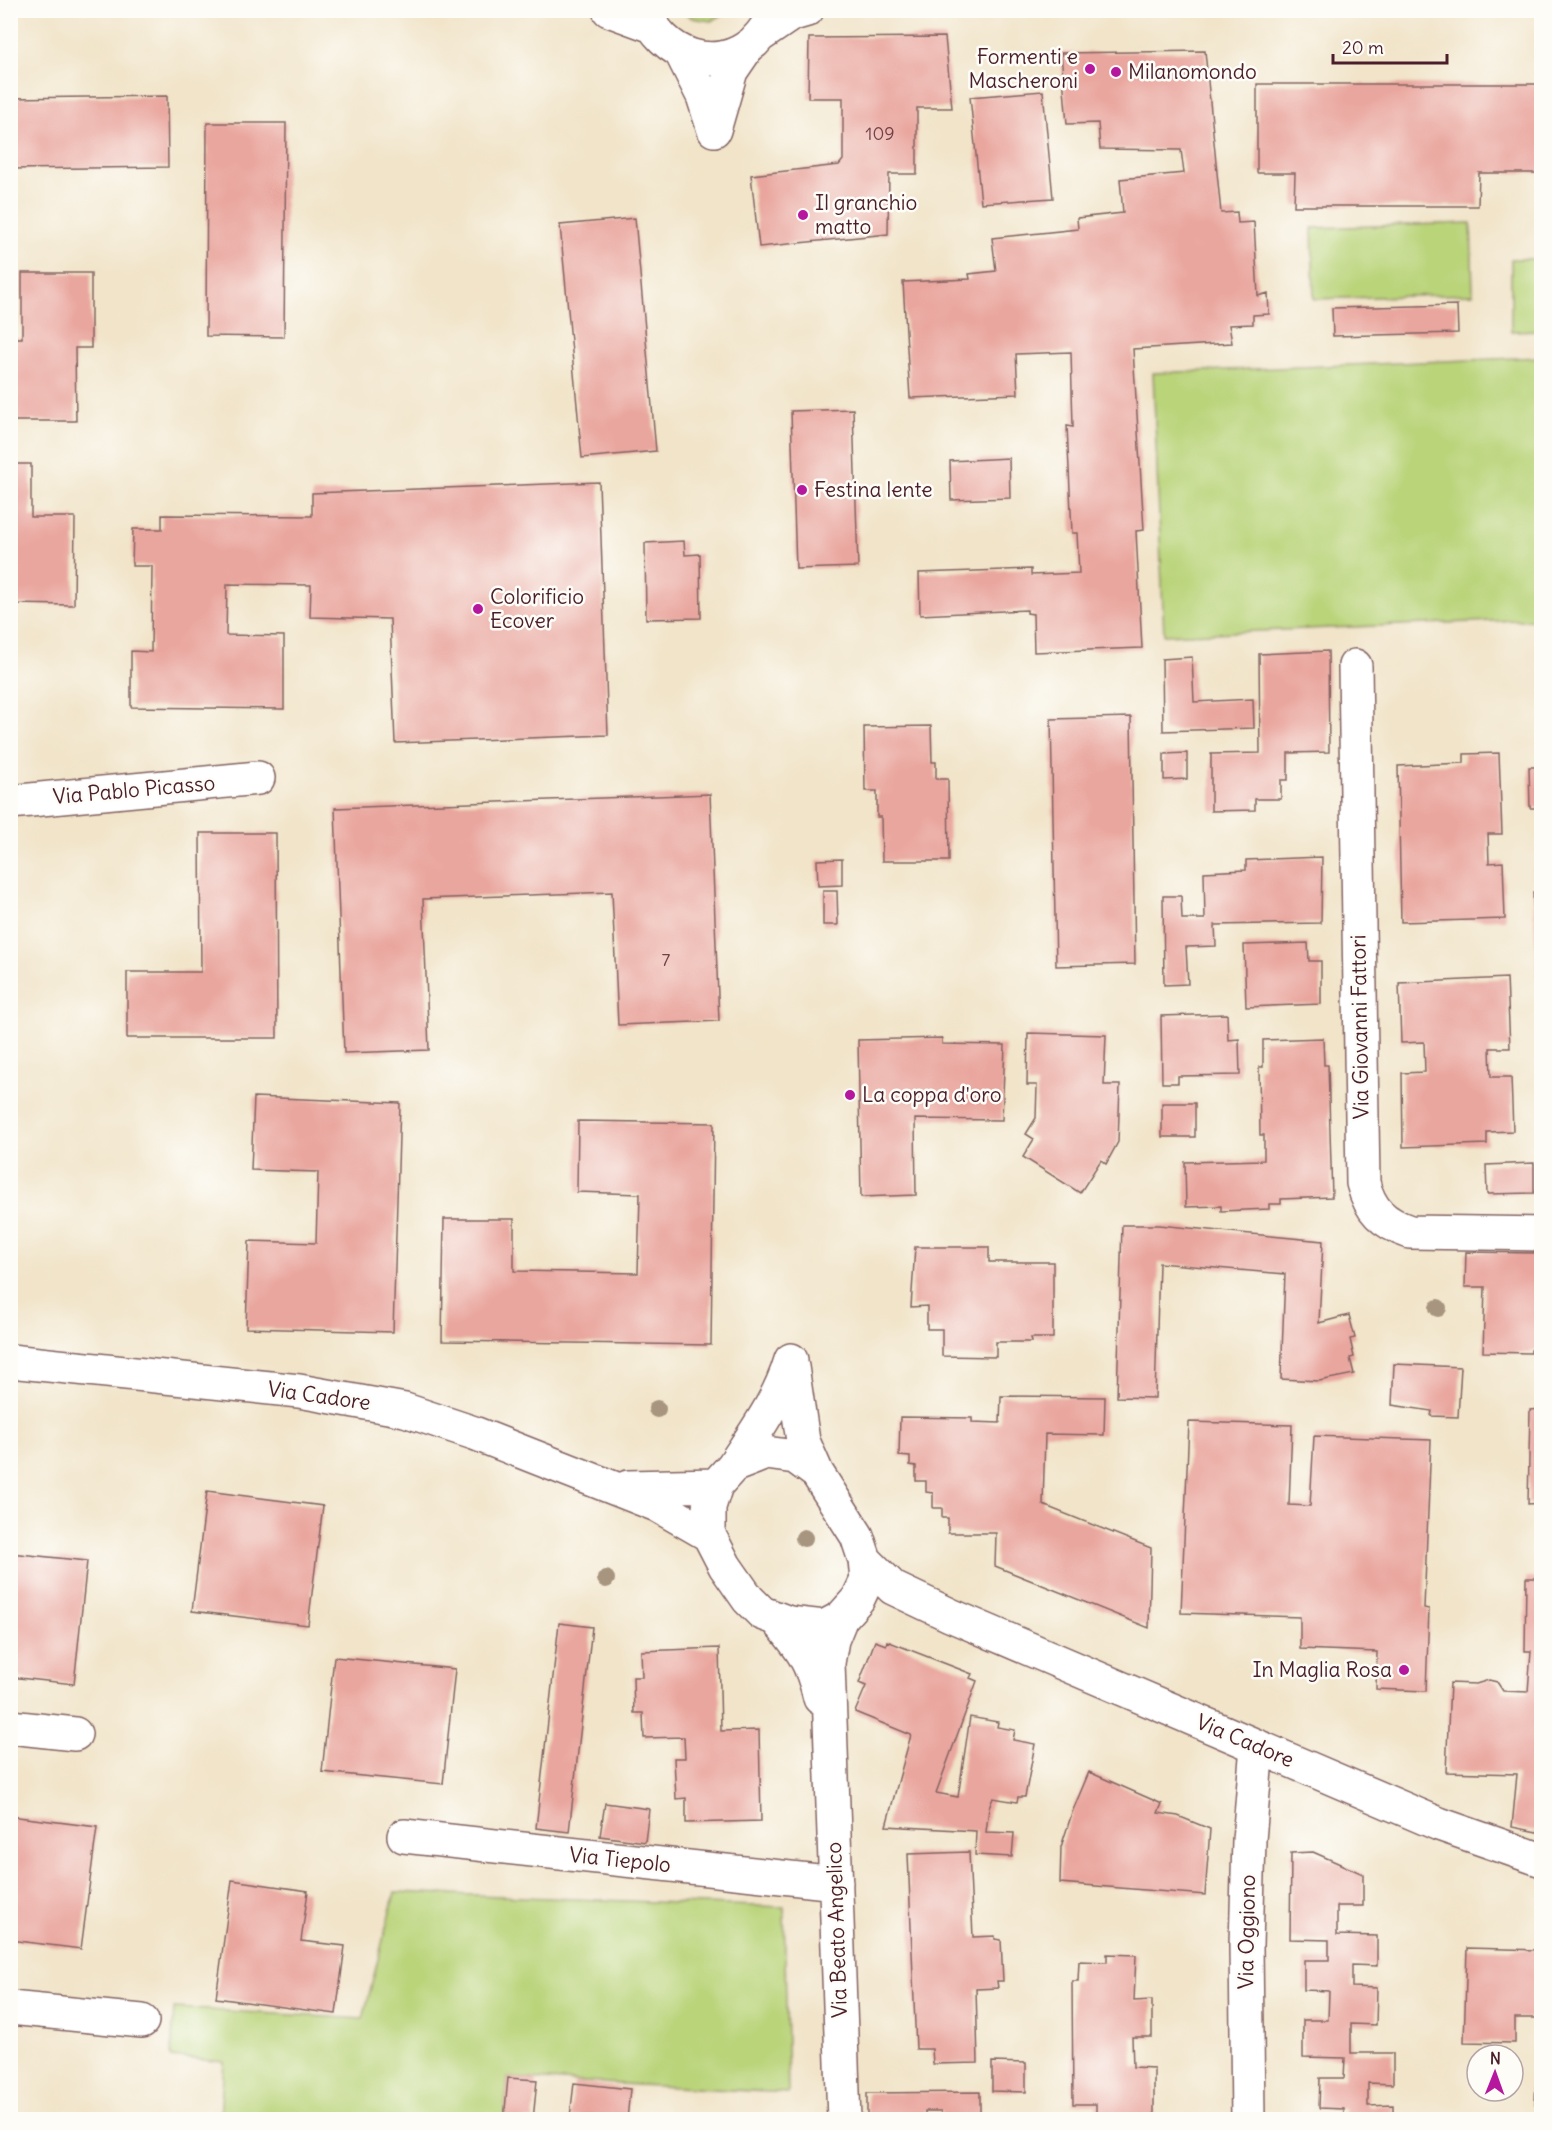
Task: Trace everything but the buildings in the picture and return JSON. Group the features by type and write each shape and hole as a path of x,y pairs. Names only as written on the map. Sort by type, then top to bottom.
{"street":[{"path":"609,10 647,18 664,42 682,54 704,59 725,58 760,31 790,15 807,10"},
{"path":"682,54 704,96 714,130 731,71 760,31"},
{"name":"Via Giovanni Fattori","path":"1355,666 1363,1183 1367,1200 1378,1215 1392,1226 1410,1232 1542,1234"},
{"name":"Via Pablo Picasso","path":"10,802 258,778"},
{"path":"791,1360 803,1442 817,1473 857,1536 865,1560 867,1580 846,1612 824,1627 789,1623 762,1613 748,1599 725,1566 709,1535 709,1507 724,1475 771,1410 782,1389 791,1360"},
{"name":"Via Cadore","path":"10,1361 299,1392 405,1410 474,1432 657,1505 709,1535"},
{"path":"724,1475 766,1454 795,1456 817,1473"},
{"name":"Via Cadore","path":"614,1488 724,1475"},
{"name":"Via Cadore","path":"865,1560 893,1588 950,1615 1438,1824 1542,1860"},
{"name":"Via Cadore","path":"846,1612 900,1603 950,1615"},
{"name":"Via Beato Angelico","path":"844,2120 828,1663 832,1640 846,1612"},
{"name":"Via Beato Angelico","path":"776,1618 799,1645 814,1669 831,1740"},
{"path":"10,1727 75,1734"},
{"name":"Via Oggiono","path":"1248,2120 1247,1911 1257,1746"},
{"name":"Via Tiepolo","path":"404,1836 836,1883"},
{"path":"10,2008 142,2021"}],"green space":[{"path":"683,11 730,11 711,21 692,18"},
{"path":"1471,223 1473,294 1314,299 1312,228"},
{"path":"1511,259 1541,259 1541,330 1511,331"},
{"path":"1541,357 1541,619 1164,635 1153,373"},
{"path":"395,1892 784,1907 788,2093 508,2078 504,2119 220,2119 224,2062 171,2057 174,2008 363,2019"}],"place":[{"name":"Formenti e Mascheroni","path":"1090,69"},
{"name":"Milanomondo","path":"1116,72"},
{"name":"Il granchio matto","path":"803,215"},
{"name":"Festina lente","path":"802,490"},
{"name":"Colorificio Ecover","path":"478,609"},
{"name":"La coppa d'oro","path":"850,1095"},
{"name":"In Maglia Rosa","path":"1404,1670"}]}
